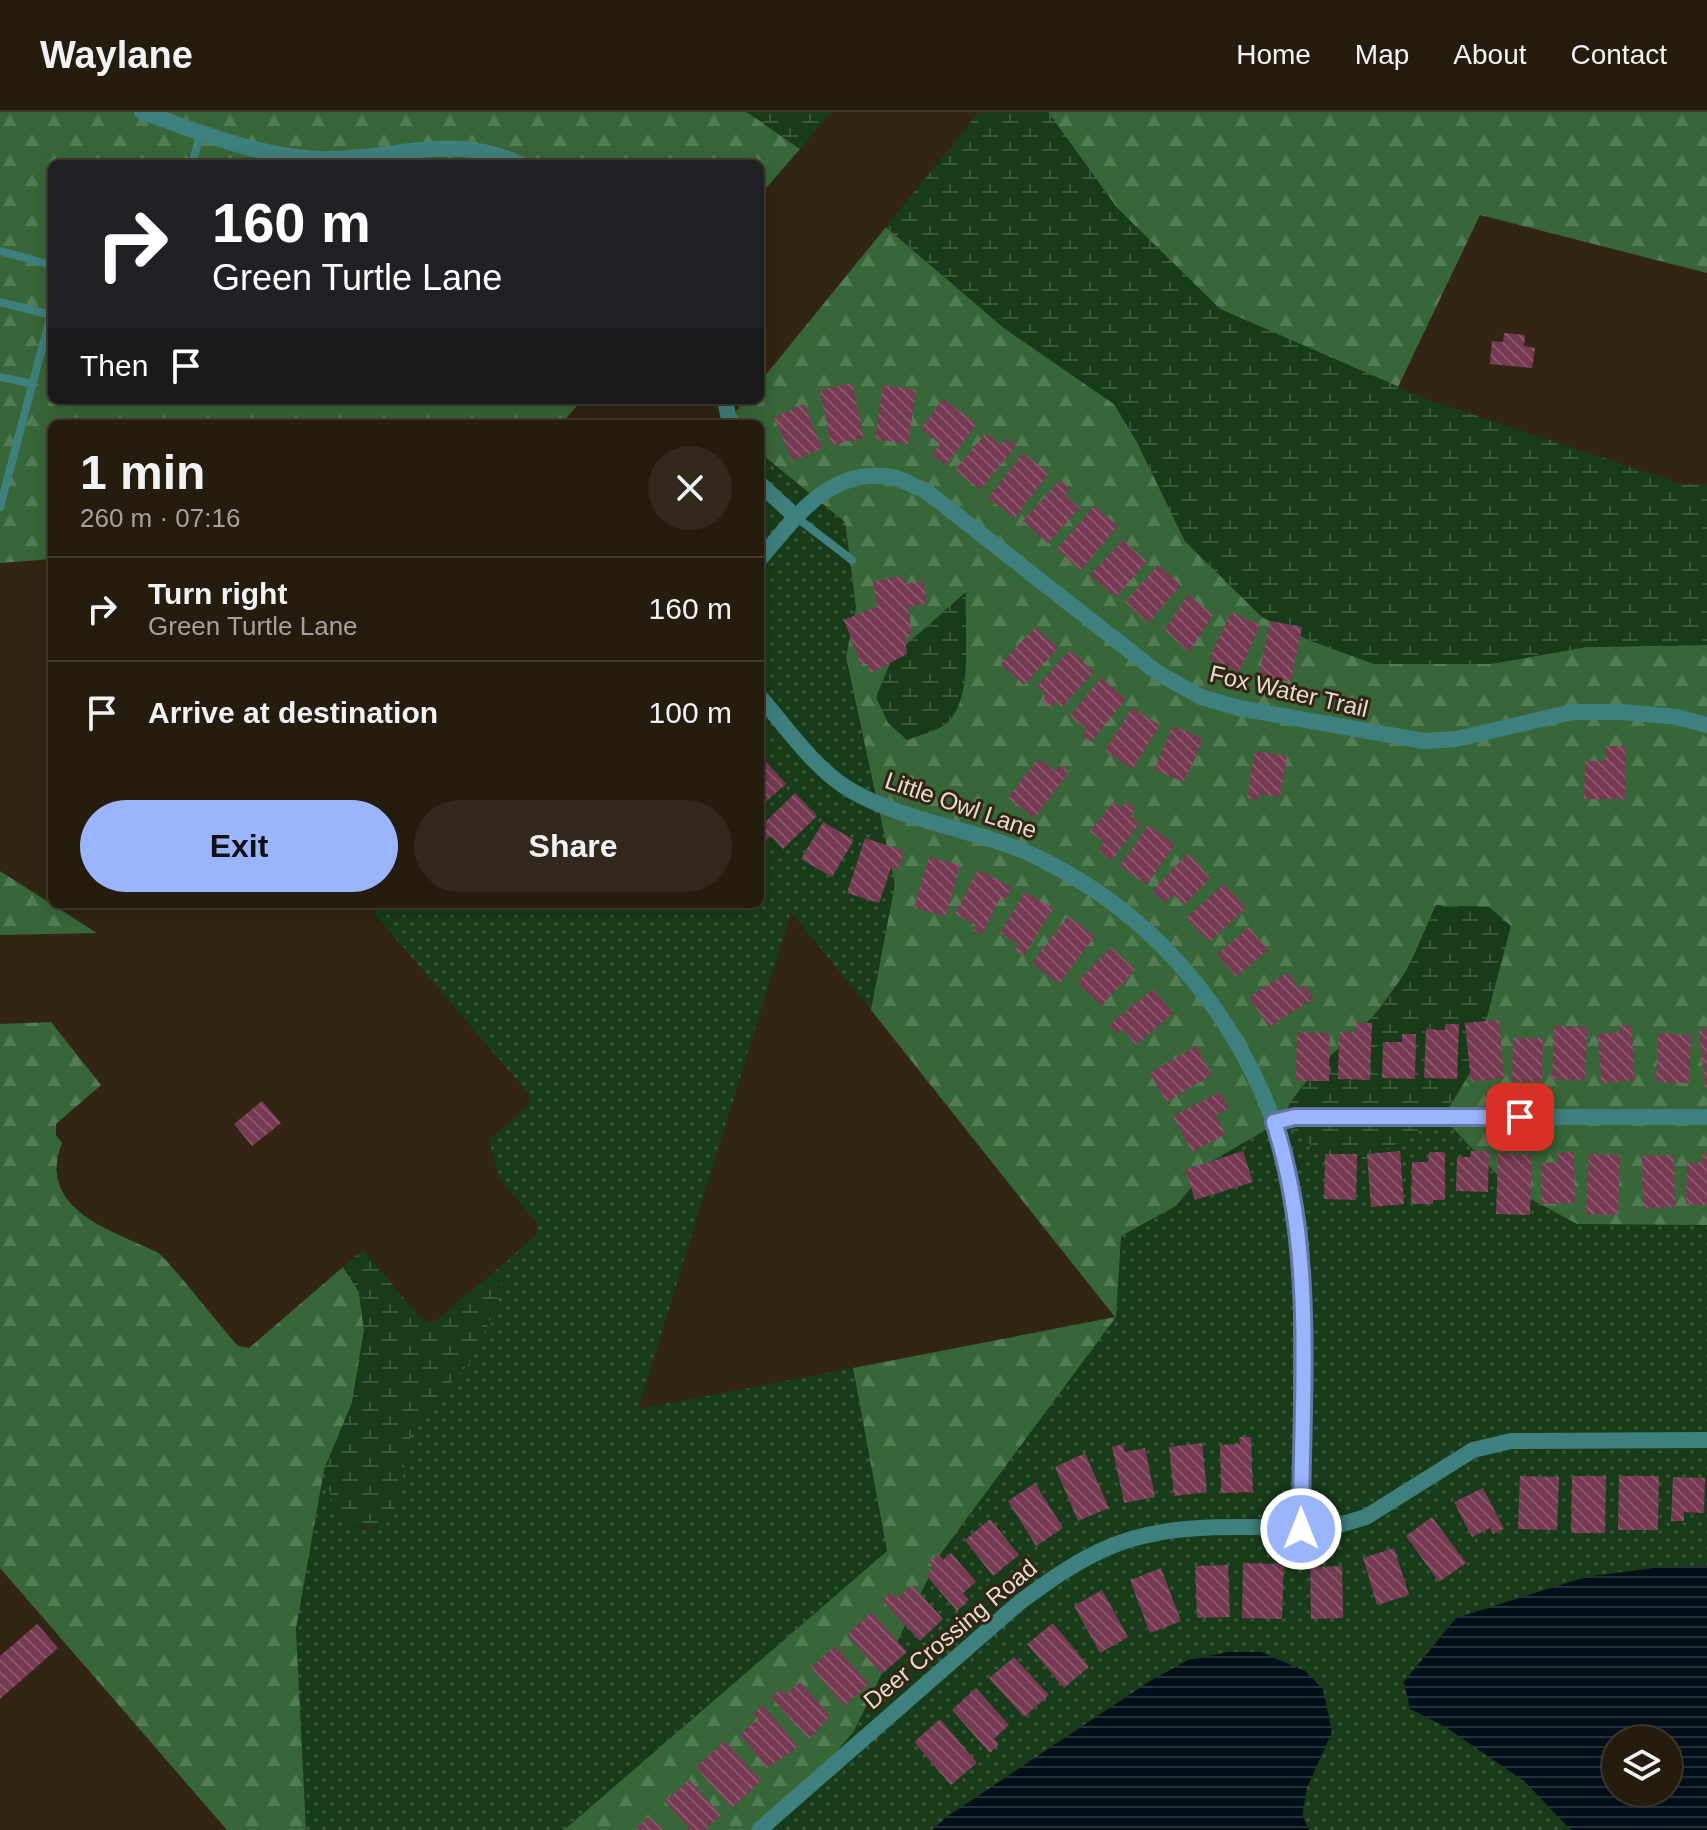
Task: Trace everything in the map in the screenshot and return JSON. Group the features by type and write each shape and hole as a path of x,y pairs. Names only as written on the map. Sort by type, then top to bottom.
{"street":[{"path":"142,112 286,155 327,159 439,146 491,151 511,160"},
{"name":"Fox Water Trail","path":"796,517 811,498 850,479 891,477 926,491 1158,673 1201,697 1239,708 1424,741 1456,739 1573,712 1677,717 1707,725"},
{"path":"764,488 796,517 764,554"},
{"name":"Little Owl Lane","path":"764,701 825,770 851,790 876,803 991,837 1039,858 1093,888 1136,920 1171,954 1214,1004 1248,1062 1274,1122 1287,1163 1299,1223 1301,1529"},
{"path":"1274,1122 1295,1117 1707,1117"},
{"name":"Deer Crossing Road","path":"759,1830 1020,1602 1063,1570 1116,1544 1170,1531 1329,1528 1366,1517 1473,1450 1511,1441 1707,1440"}],"lane":[{"path":"193,160 201,132"},
{"path":"0,251 48,264"},
{"path":"0,302 48,312"},
{"path":"0,507 48,325"},
{"path":"0,377 33,384"},
{"path":"796,517 852,560"}],"green space":[{"path":"0,112 747,112 800,149 764,190 764,160 48,160 48,404 578,404 564,420 48,420 48,559 0,563"},
{"path":"747,112 832,112 800,149"},
{"path":"979,112 1048,112 1117,208 1220,309 1429,400 1683,484 1707,484 1707,645 1586,647 1490,664 1374,664 1311,641 1262,617 1185,541 1137,442 1114,404 1004,328 886,227"},
{"path":"1048,112 1707,112 1707,273 1480,215 1398,387 1220,309 1117,208"},
{"path":"886,227 1004,328 1114,404 1137,442 1185,541 1262,617 1311,641 1490,664 1586,647 1707,645 1707,1225 1577,1224 1510,1188 1443,1118 1436,905 1408,969 1375,1015 1326,1060 1281,1121 1214,1160 1176,1206 1121,1236 1116,1317 939,1556 854,1731 794,1803 754,1830 564,1830 887,1551 853,1368 1115,1317 871,1010 895,884 846,657 856,607 845,522 764,456 764,420 729,420 742,404 764,404 764,377","holes":["965,593 963,680 955,712 944,725 907,740"]},
{"path":"764,456 845,522 856,607 846,657 895,884 871,1010 791,912 638,1409 853,1368 887,1551 564,1830 306,1830 296,1629 324,1470 340,1510 357,1527 367,1530 380,1526 394,1515 413,1427 469,1363 493,1314 507,1261 537,1234 537,1223 500,1179 489,1140 529,1105 529,1094 369,908 764,908"},
{"path":"966,592 966,661 962,696 948,722 907,740 888,723 876,697 893,656"},
{"path":"0,871 48,902 48,908 58,908 97,933 0,935"},
{"path":"1436,905 1489,907 1511,926 1474,1066 1443,1118 1358,1165 1325,1156 1281,1121 1310,1077 1373,1016 1394,991 1410,964"},
{"path":"51,1022 101,1085 56,1124 56,1135 62,1143 57,1166 59,1185 82,1214 157,1252 238,1346 249,1348 343,1267 359,1292 364,1331 352,1403 324,1470 296,1629 306,1830 227,1830 0,1568 0,1024"},
{"path":"1443,1118 1510,1188 1577,1224 1707,1225 1707,1566 1654,1568 1586,1577 1456,1618 1404,1682 1410,1709 1444,1726 1524,1781 1571,1830 1309,1830 1305,1818 1305,1793 1332,1732 1188,1660 1150,1681 948,1816 932,1830 754,1830 854,1731 939,1556 1116,1317 1121,1236 1176,1206 1214,1160 1281,1121 1358,1165"},
{"path":"363,1250 423,1321 434,1322 507,1261 493,1314 469,1363 413,1427 394,1514 384,1525 367,1528 348,1523 333,1506 324,1470 352,1403 364,1331 359,1292 343,1267"}],"water":[{"path":"1707,1566 1707,1830 1571,1830 1524,1781 1444,1726 1410,1709 1404,1682 1456,1618 1586,1577 1654,1568"},
{"path":"1228,1652 1261,1652 1305,1671 1323,1689 1332,1732 1307,1788 1302,1816 1309,1830 932,1830 948,1816 1150,1681 1188,1660"}],"building":[{"path":"1504,333 1525,335 1524,346 1535,348 1532,368 1490,364 1492,341 1503,342"},
{"path":"852,383 864,438 831,445 820,390"},
{"path":"883,385 916,390 908,444 875,439"},
{"path":"943,399 977,424 946,465 932,455 940,444 921,429"},
{"path":"804,404 822,448 792,461 774,417"},
{"path":"986,433 1001,445 1006,439 1016,446 980,490 955,470"},
{"path":"1023,453 1049,473 1015,518 988,498"},
{"path":"1060,480 1070,489 1065,494 1080,508 1048,543 1023,521"},
{"path":"1094,506 1118,526 1081,570 1057,549"},
{"path":"1123,540 1147,562 1115,597 1090,575"},
{"path":"1158,565 1181,585 1148,623 1125,602"},
{"path":"902,576 906,584 923,581 927,603 908,607 912,635 905,638 907,654 871,673 867,664 861,665 844,620 877,606 873,581"},
{"path":"1188,594 1213,615 1189,652 1165,630"},
{"path":"1231,612 1260,625 1239,672 1209,659"},
{"path":"1270,621 1302,627 1291,682 1259,675"},
{"path":"1035,627 1058,648 1024,685 1001,664"},
{"path":"1070,650 1094,672 1062,707 1056,701 1051,708 1042,700 1046,695 1037,686"},
{"path":"1101,678 1126,699 1091,742 1083,735 1087,730 1070,716"},
{"path":"1132,708 1160,725 1133,769 1105,751"},
{"path":"1173,726 1203,739 1184,782 1154,770"},
{"path":"1605,746 1625,746 1625,799 1584,799 1585,761 1605,761"},
{"path":"1255,751 1287,756 1280,797 1259,794 1258,800 1247,798"},
{"path":"764,759 786,784 764,803"},
{"path":"1038,759 1055,771 1060,765 1069,772 1034,818 1008,798"},
{"path":"795,793 817,816 783,849 771,836 764,842 764,823"},
{"path":"1113,802 1121,808 1126,802 1136,809 1131,816 1140,823 1111,861 1098,850 1104,842 1090,832"},
{"path":"823,822 854,840 832,877 801,859"},
{"path":"1148,825 1175,844 1147,885 1120,866"},
{"path":"865,838 904,851 898,870 891,868 879,903 847,893"},
{"path":"1188,853 1210,878 1185,905 1173,894 1165,903 1152,891"},
{"path":"929,857 960,865 946,916 914,908"},
{"path":"978,870 1012,887 1005,900 1000,898 982,934 973,930 976,925 955,914"},
{"path":"1224,884 1246,908 1209,942 1186,918"},
{"path":"1025,892 1053,908 1024,956 1015,950 1019,944 1000,933"},
{"path":"1068,916 1095,936 1059,984 1032,963"},
{"path":"1249,927 1268,950 1236,977 1217,954"},
{"path":"1111,947 1135,970 1101,1006 1077,982"},
{"path":"1288,972 1299,989 1305,985 1314,998 1269,1027 1249,997"},
{"path":"1153,989 1173,1013 1136,1045 1123,1029 1117,1034 1109,1025"},
{"path":"1499,1020 1504,1078 1471,1082 1465,1023"},
{"path":"1356,1023 1372,1023 1370,1080 1338,1079 1339,1032 1356,1032"},
{"path":"1445,1024 1459,1024 1457,1079 1424,1078 1426,1029 1445,1030"},
{"path":"1631,1025 1635,1080 1601,1083 1598,1034 1620,1032 1620,1026"},
{"path":"1554,1026 1587,1027 1585,1080 1552,1079"},
{"path":"1707,1029 1707,1088 1705,1088 1699,1030"},
{"path":"1297,1032 1330,1033 1329,1081 1296,1081"},
{"path":"1658,1033 1691,1035 1689,1083 1656,1082"},
{"path":"1402,1034 1416,1034 1415,1079 1382,1078 1383,1042 1402,1042"},
{"path":"1513,1038 1543,1038 1542,1082 1512,1081"},
{"path":"1196,1046 1212,1075 1166,1102 1150,1073"},
{"path":"1220,1092 1229,1108 1215,1115 1225,1134 1192,1152 1173,1116"},
{"path":"262,1101 281,1123 252,1146 234,1124"},
{"path":"1243,1151 1253,1182 1195,1200 1185,1170"},
{"path":"1400,1151 1404,1204 1371,1207 1367,1154"},
{"path":"1471,1151 1489,1151 1488,1192 1456,1191 1457,1157 1470,1157"},
{"path":"1429,1152 1445,1152 1445,1200 1433,1200 1433,1204 1411,1204 1412,1162 1428,1162"},
{"path":"1574,1152 1575,1203 1541,1204 1541,1163 1558,1162 1558,1153"},
{"path":"1498,1153 1532,1155 1530,1215 1496,1214"},
{"path":"1703,1153 1707,1153 1707,1205 1686,1204 1687,1162 1702,1163"},
{"path":"1325,1154 1357,1154 1356,1200 1324,1199"},
{"path":"1589,1154 1620,1155 1618,1215 1586,1214"},
{"path":"1674,1155 1675,1207 1643,1208 1642,1156"},
{"path":"1239,1437 1251,1437 1253,1492 1221,1493 1220,1445 1240,1444"},
{"path":"1202,1443 1207,1492 1174,1496 1169,1447"},
{"path":"1123,1444 1125,1452 1145,1448 1155,1497 1124,1503 1112,1447"},
{"path":"1085,1453 1109,1508 1078,1521 1055,1467"},
{"path":"1520,1476 1559,1477 1557,1530 1518,1529"},
{"path":"1572,1476 1606,1476 1605,1533 1571,1533"},
{"path":"1619,1476 1659,1476 1658,1530 1618,1530"},
{"path":"1673,1477 1705,1478 1704,1513 1684,1512 1684,1521 1671,1521"},
{"path":"1035,1483 1063,1528 1036,1546 1008,1501"},
{"path":"1483,1488 1504,1529 1493,1534 1490,1528 1472,1537 1454,1502"},
{"path":"1432,1517 1466,1563 1439,1582 1406,1536"},
{"path":"990,1519 1019,1555 993,1576 965,1540"},
{"path":"1394,1548 1409,1595 1377,1605 1363,1558"},
{"path":"951,1553 976,1582 963,1593 969,1600 957,1611 926,1575 934,1568 929,1562 938,1554 943,1560"},
{"path":"1243,1563 1284,1564 1282,1619 1242,1618"},
{"path":"1228,1565 1230,1617 1197,1618 1195,1566"},
{"path":"1342,1566 1343,1618 1311,1619 1310,1567"},
{"path":"1161,1568 1181,1621 1150,1633 1130,1580"},
{"path":"912,1585 943,1619 920,1641 882,1600 891,1592 897,1598"},
{"path":"1102,1590 1128,1637 1100,1653 1074,1606"},
{"path":"871,1612 907,1652 882,1674 847,1635"},
{"path":"1053,1623 1089,1667 1064,1688 1027,1644"},
{"path":"37,1624 58,1648 0,1699 0,1656"},
{"path":"835,1646 869,1684 844,1706 811,1667"},
{"path":"1014,1657 1049,1695 1024,1717 989,1678"},
{"path":"800,1682 830,1716 809,1739 771,1697 780,1689 785,1695"},
{"path":"976,1688 1009,1725 994,1739 999,1744 990,1753 952,1710"},
{"path":"763,1705 798,1747 767,1768 740,1734 758,1719 753,1713"},
{"path":"940,1719 977,1763 951,1785 914,1742"},
{"path":"725,1741 761,1781 732,1808 696,1767"},
{"path":"689,1780 721,1815 704,1830 690,1830 665,1801"},
{"path":"648,1816 664,1830 636,1830"}],"route":[{"path":"1301,1529 1299,1223 1287,1163 1274,1122 1295,1117 1520,1117"}]}
